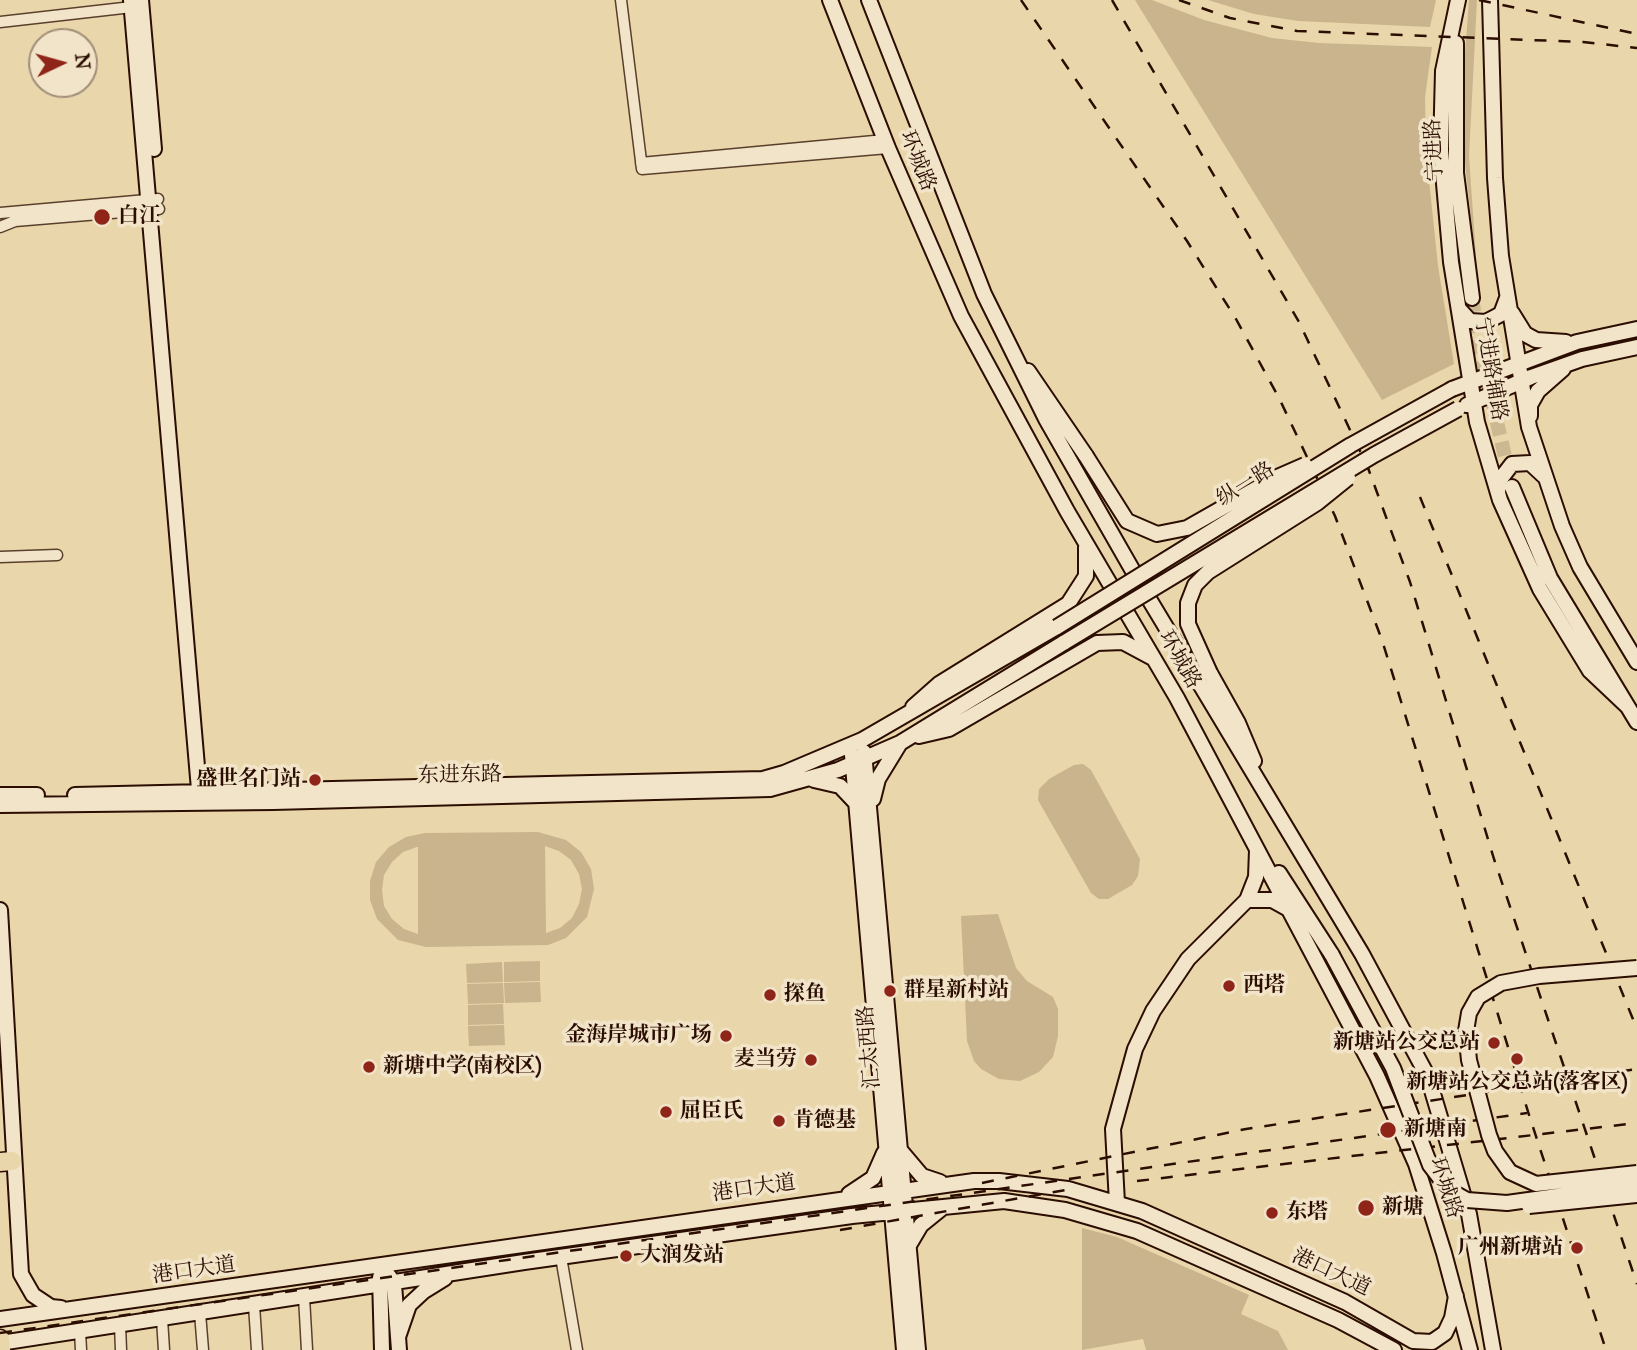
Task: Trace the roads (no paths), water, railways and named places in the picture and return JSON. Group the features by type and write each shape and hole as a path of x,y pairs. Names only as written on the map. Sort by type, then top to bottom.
{"highway":[{"path":"0,1342 1,1350"}],"street":[{"path":"0,22 147,0"},
{"path":"621,0 641,166 887,144"},
{"name":"环城路","path":"830,0 887,144 961,316 1067,511 1258,848 1377,1076 1416,1164 1470,1350"},
{"path":"869,0 953,218 1010,350 1048,395 1127,521 1147,532 1167,534 1187,528 1273,479 1351,445"},
{"name":"宁进路","path":"1459,0 1454,79 1454,142 1459,205 1472,298"},
{"name":"宁进路辅路","path":"1459,0 1443,71 1440,124 1458,304 1487,462 1518,544 1565,633 1590,671 1628,706"},
{"name":"宁进路辅路","path":"1490,0 1495,178 1507,298 1530,427 1545,477 1580,567 1637,662"},
{"path":"136,2 204,798"},
{"path":"0,213 153,204"},
{"path":"0,227 15,222 153,204"},
{"path":"1458,304 1470,321 1486,322 1501,314 1507,298"},
{"path":"1507,298 1517,325 1525,334 1548,342 1577,342"},
{"name":"纵一路","path":"897,722 1056,620 1452,388 1577,342 1637,328"},
{"name":"纵一路","path":"906,740 1374,455 1458,408 1582,359 1637,346"},
{"name":"环城路","path":"1010,350 1149,599 1362,954 1428,1077 1469,1214 1493,1350"},
{"path":"1530,427 1530,405 1538,391 1563,369 1582,359"},
{"path":"1267,795 1247,742 1210,673 1188,624 1188,603 1195,585 1219,565 1327,496 1374,455"},
{"path":"1498,493 1499,481 1512,464 1530,463 1545,477"},
{"path":"1513,487 1550,578 1637,722"},
{"path":"1067,511 1076,514 1088,511 1089,495"},
{"path":"1056,620 1083,584 1088,562 1084,539"},
{"path":"0,557 57,555"},
{"path":"1127,614 1149,599"},
{"path":"1056,620 1070,616 1077,623 1082,636 1079,651"},
{"path":"809,780 840,786 864,806 878,779 906,740 949,729 1079,651 1097,643 1114,640 1131,645 1152,657"},
{"name":"东进东路","path":"0,804 763,779 856,743 897,722"},
{"name":"东进东路","path":"0,794 204,798 628,791 726,792 770,789 809,780 906,740"},
{"name":"汇太西路","path":"856,743 864,806 898,1211 908,1249 918,1350"},
{"path":"1117,1203 1113,1129 1135,1049 1153,1011 1182,968 1216,928 1247,900 1256,877 1258,848"},
{"path":"1258,848 1286,882 1332,955 1393,1068 1434,1173 1458,1196 1478,1202 1543,1206 1637,1195"},
{"path":"1247,900 1272,900 1290,910"},
{"path":"0,910 6,1162 21,1274 25,1285 42,1302 66,1309"},
{"path":"1554,1194 1535,1190 1518,1178 1510,1172 1495,1151 1469,1060 1466,1031 1473,1005 1484,991 1510,980 1637,968"},
{"path":"843,1198 873,1178 892,1145 922,1176 944,1183"},
{"path":"1518,1178 1545,1184 1637,1173"},
{"name":"港口大道","path":"0,1319 383,1266 944,1183 999,1181 1068,1189 1172,1223 1370,1314 1413,1341 1432,1342 1445,1333 1452,1318 1456,1296"},
{"path":"1507,1203 1554,1194 1637,1185"},
{"name":"港口大道","path":"0,1342 852,1216 1004,1201 1028,1203 1109,1221 1162,1241 1363,1332 1394,1350"},
{"path":"908,1249 920,1225 946,1205"},
{"name":"汇太西路","path":"898,1211 894,1240 904,1350"},
{"path":"852,1216 879,1222 894,1240"},
{"path":"561,1257 577,1350"},
{"path":"383,1266 394,1284 398,1343"},
{"path":"382,1350 378,1286 383,1266"},
{"path":"398,1343 408,1305 424,1290 453,1274"},
{"path":"304,1297 307,1350"},
{"path":"254,1305 257,1350"},
{"path":"200,1313 203,1350"},
{"path":"1363,1332 1371,1326 1370,1314"},
{"path":"162,1318 164,1350"},
{"path":"120,1325 121,1350"},
{"path":"80,1331 80,1350"},
{"path":"28,1350 33,1344 55,1335"}],"tunnel":[{"path":"1472,298 1481,353 1512,487"}],"railway":[{"path":"1021,0 1187,241 1236,319 1279,398 1335,516 1382,640 1530,1118 1606,1350"},
{"path":"1112,0 1299,322 1368,468 1410,582 1494,859 1637,1284"},
{"path":"1179,0 1230,18 1297,31 1583,42 1637,48"},
{"path":"1479,0 1637,34"},
{"path":"1420,497 1637,1029"},
{"path":"982,1183 1246,1129 1637,1069"},
{"path":"0,1333 1527,1113"},
{"path":"1137,1181 1637,1123"},
{"path":"840,1230 1071,1189"}],"place":[{"name":"白江","path":"102,217"},
{"name":"盛世名门站","path":"315,780"},
{"name":"西塔","path":"1229,986"},
{"name":"群星新村站","path":"890,991"},
{"name":"探鱼","path":"770,995"},
{"name":"金海岸城市广场","path":"726,1036"},
{"name":"新塘站公交总站","path":"1494,1043"},
{"name":"新塘站公交总站(落客区)","path":"1517,1059"},
{"name":"麦当劳","path":"811,1060"},
{"name":"新塘中学(南校区)","path":"369,1067"},
{"name":"屈臣氏","path":"666,1112"},
{"name":"肯德基","path":"779,1121"},
{"name":"新塘南","path":"1388,1130"},
{"name":"新塘","path":"1366,1208"},
{"name":"东塔","path":"1272,1213"},
{"name":"广州新塘站","path":"1577,1248"},
{"name":"大润发站","path":"626,1256"}]}
